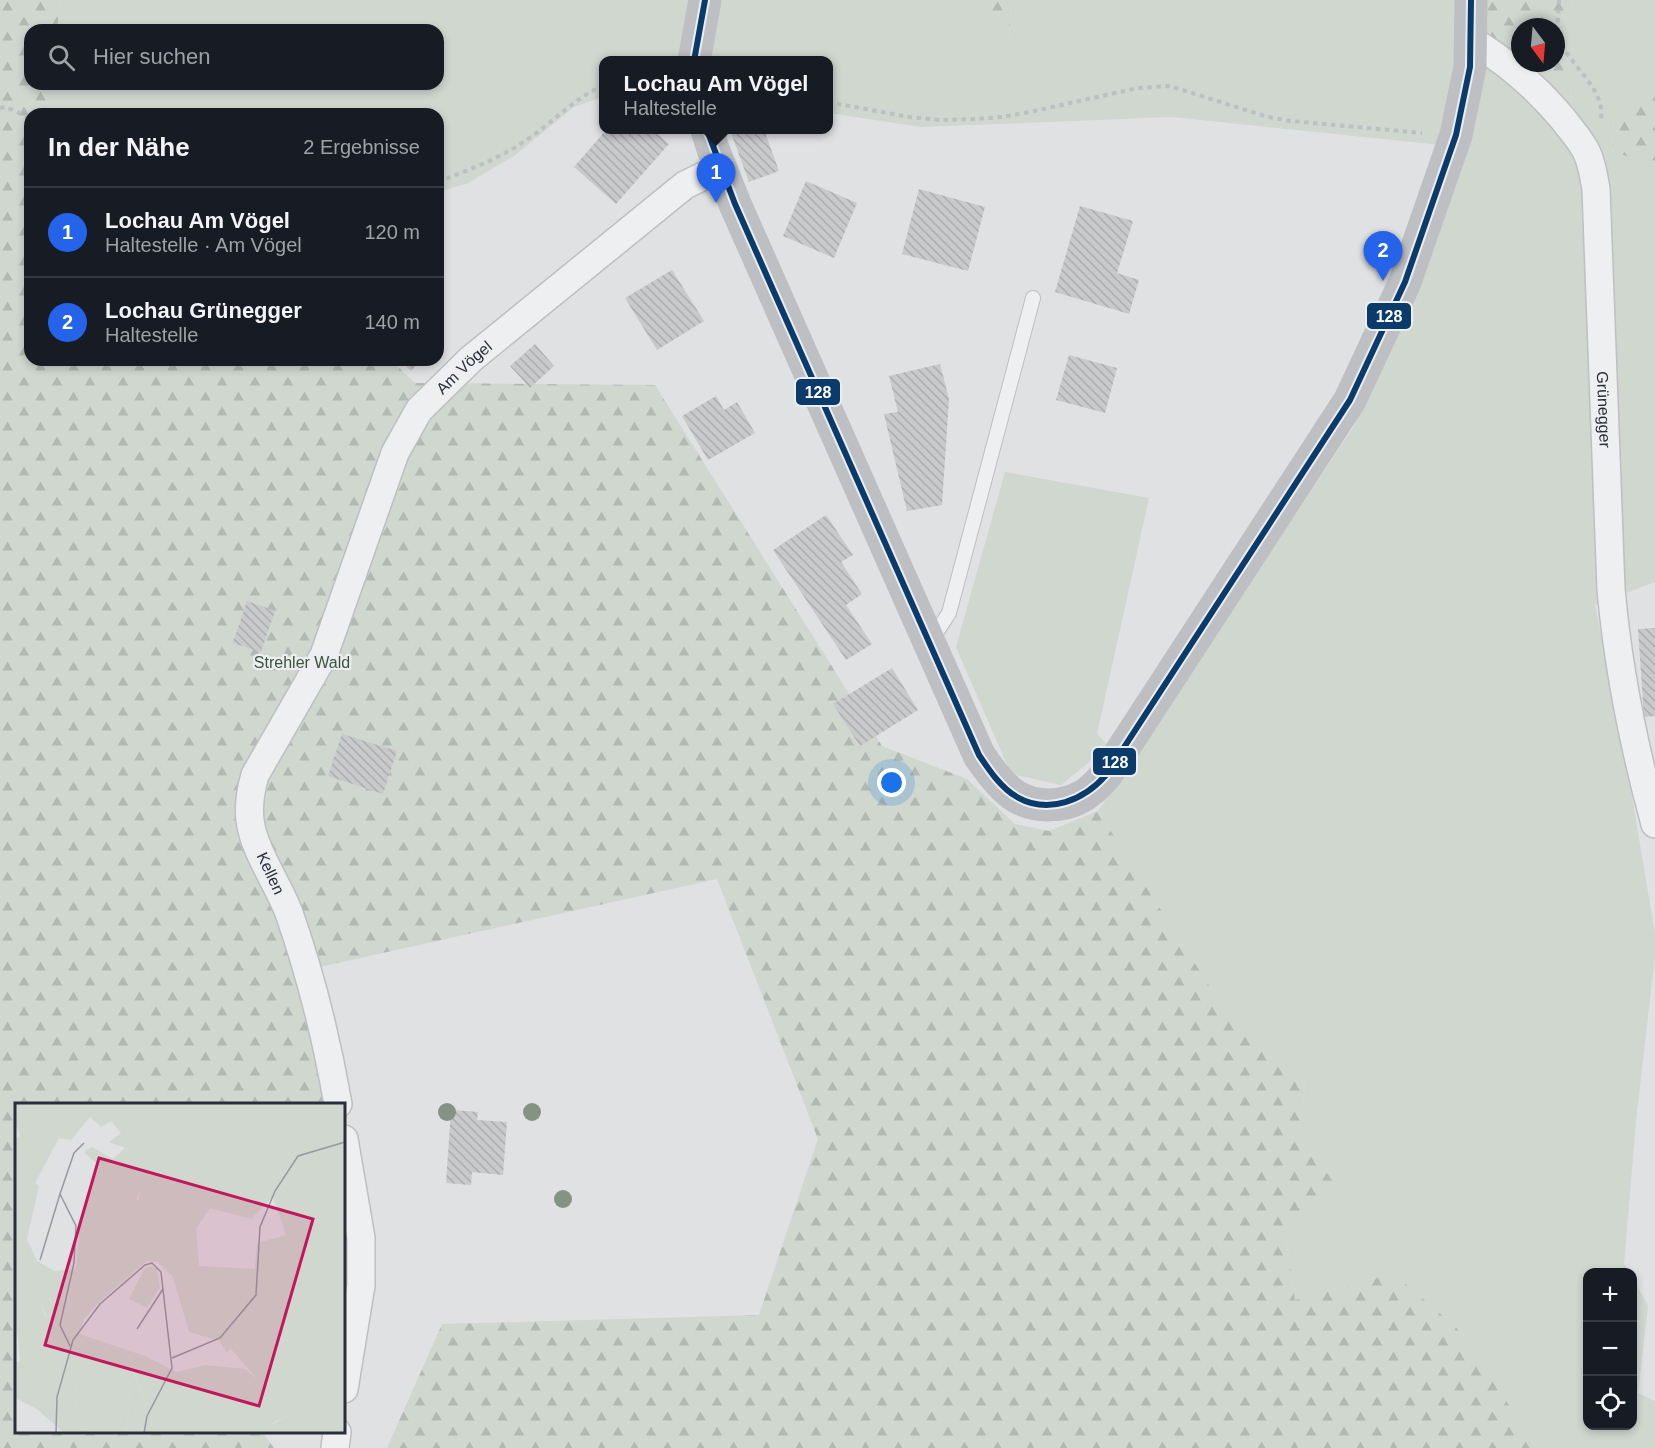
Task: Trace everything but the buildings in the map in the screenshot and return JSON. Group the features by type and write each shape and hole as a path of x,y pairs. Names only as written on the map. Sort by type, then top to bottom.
{"street":[{"path":"695,56 705,0"},
{"path":"709,134 720,168 979,755 998,779 1018,798 1049,805 1070,801 1087,793 1106,775 1350,400 1405,282 1456,135 1467,88 1472,41 1471,0"},
{"name":"Grünegger","path":"1472,41 1495,54 1527,80 1578,138 1587,153 1596,189 1607,520 1616,646 1635,744 1655,824"},
{"name":"Am Vögel","path":"324,655 395,453 419,410 471,359 685,185 720,168"},
{"name":"Kellen","path":"324,655 255,775 251,789 250,820 298,938 332,1070 338,1103"},
{"path":"345,1145 361,1238 360,1285 345,1382"},
{"path":"335,1448 337,1433"}],"lane":[{"path":"929,643 949,612 1033,298"}],"path":[{"path":"1559,0 1558,35 1565,50 1591,84 1602,113 1599,123 1578,138"},
{"path":"833,103 909,117 941,120 1002,117 1138,88 1170,86 1268,117 1291,121 1456,135"},
{"path":"444,180 482,165 533,136 585,93 599,87"},
{"path":"0,108 6,106 24,115"}],"green space":[{"name":"Strehler Wald","path":"0,0 60,0 58,24 24,24 24,90 44,90 48,108 24,108 24,366 397,366 415,383 655,385 882,746 967,779 1015,824 1049,831 1098,811 1217,998 1306,1077 1299,1132 1336,1186 1286,1238 1295,1300 1393,1273 1456,1327 1538,1448 387,1448 442,1324 759,1315 818,1139 717,879 306,970 338,1103 15,1103 15,1433 263,1433 274,1448 0,1448"},
{"path":"60,0 979,0 1009,46 1011,0 1437,0 1443,16 1511,63 1511,72 1524,72 1571,104 1568,32 1572,0 1655,0 1655,79 1614,113 1612,151 1655,166 1655,582 1595,605 1621,731 1655,934 1655,956 1636,1121 1624,1264 1626,1268 1583,1268 1583,1430 1637,1430 1637,1285 1648,1306 1638,1393 1655,1401 1655,1448 1538,1448 1456,1327 1393,1273 1295,1300 1286,1238 1336,1186 1299,1132 1306,1077 1217,998 1098,811 1354,426 1429,264 1441,145 1172,117 921,127 833,114 833,56 599,56 599,98 574,107 514,156 468,183 444,190 444,108 48,108 44,90 444,90 444,24 58,24"},
{"path":"979,0 1011,0 1009,47"},
{"path":"1437,0 1572,0 1568,32 1571,105 1524,72 1565,72 1565,18 1511,18 1511,63 1443,16"},
{"path":"1655,79 1655,166 1612,151 1614,113"},
{"path":"1005,472 1149,498 1097,734 1109,746 1061,785 1011,774 956,647"}],"transit line":[{"name":"128","path":"695,56 705,0"},
{"name":"128","path":"709,134 735,204 979,755 996,778 1011,793 1029,802 1053,805 1077,798 1106,775 1350,400 1405,282 1456,135 1470,67 1471,0"}],"place":[{"name":"Lochau Am Vögel","path":"716,203"},
{"name":"Lochau Grünegger","path":"1383,281"}]}
